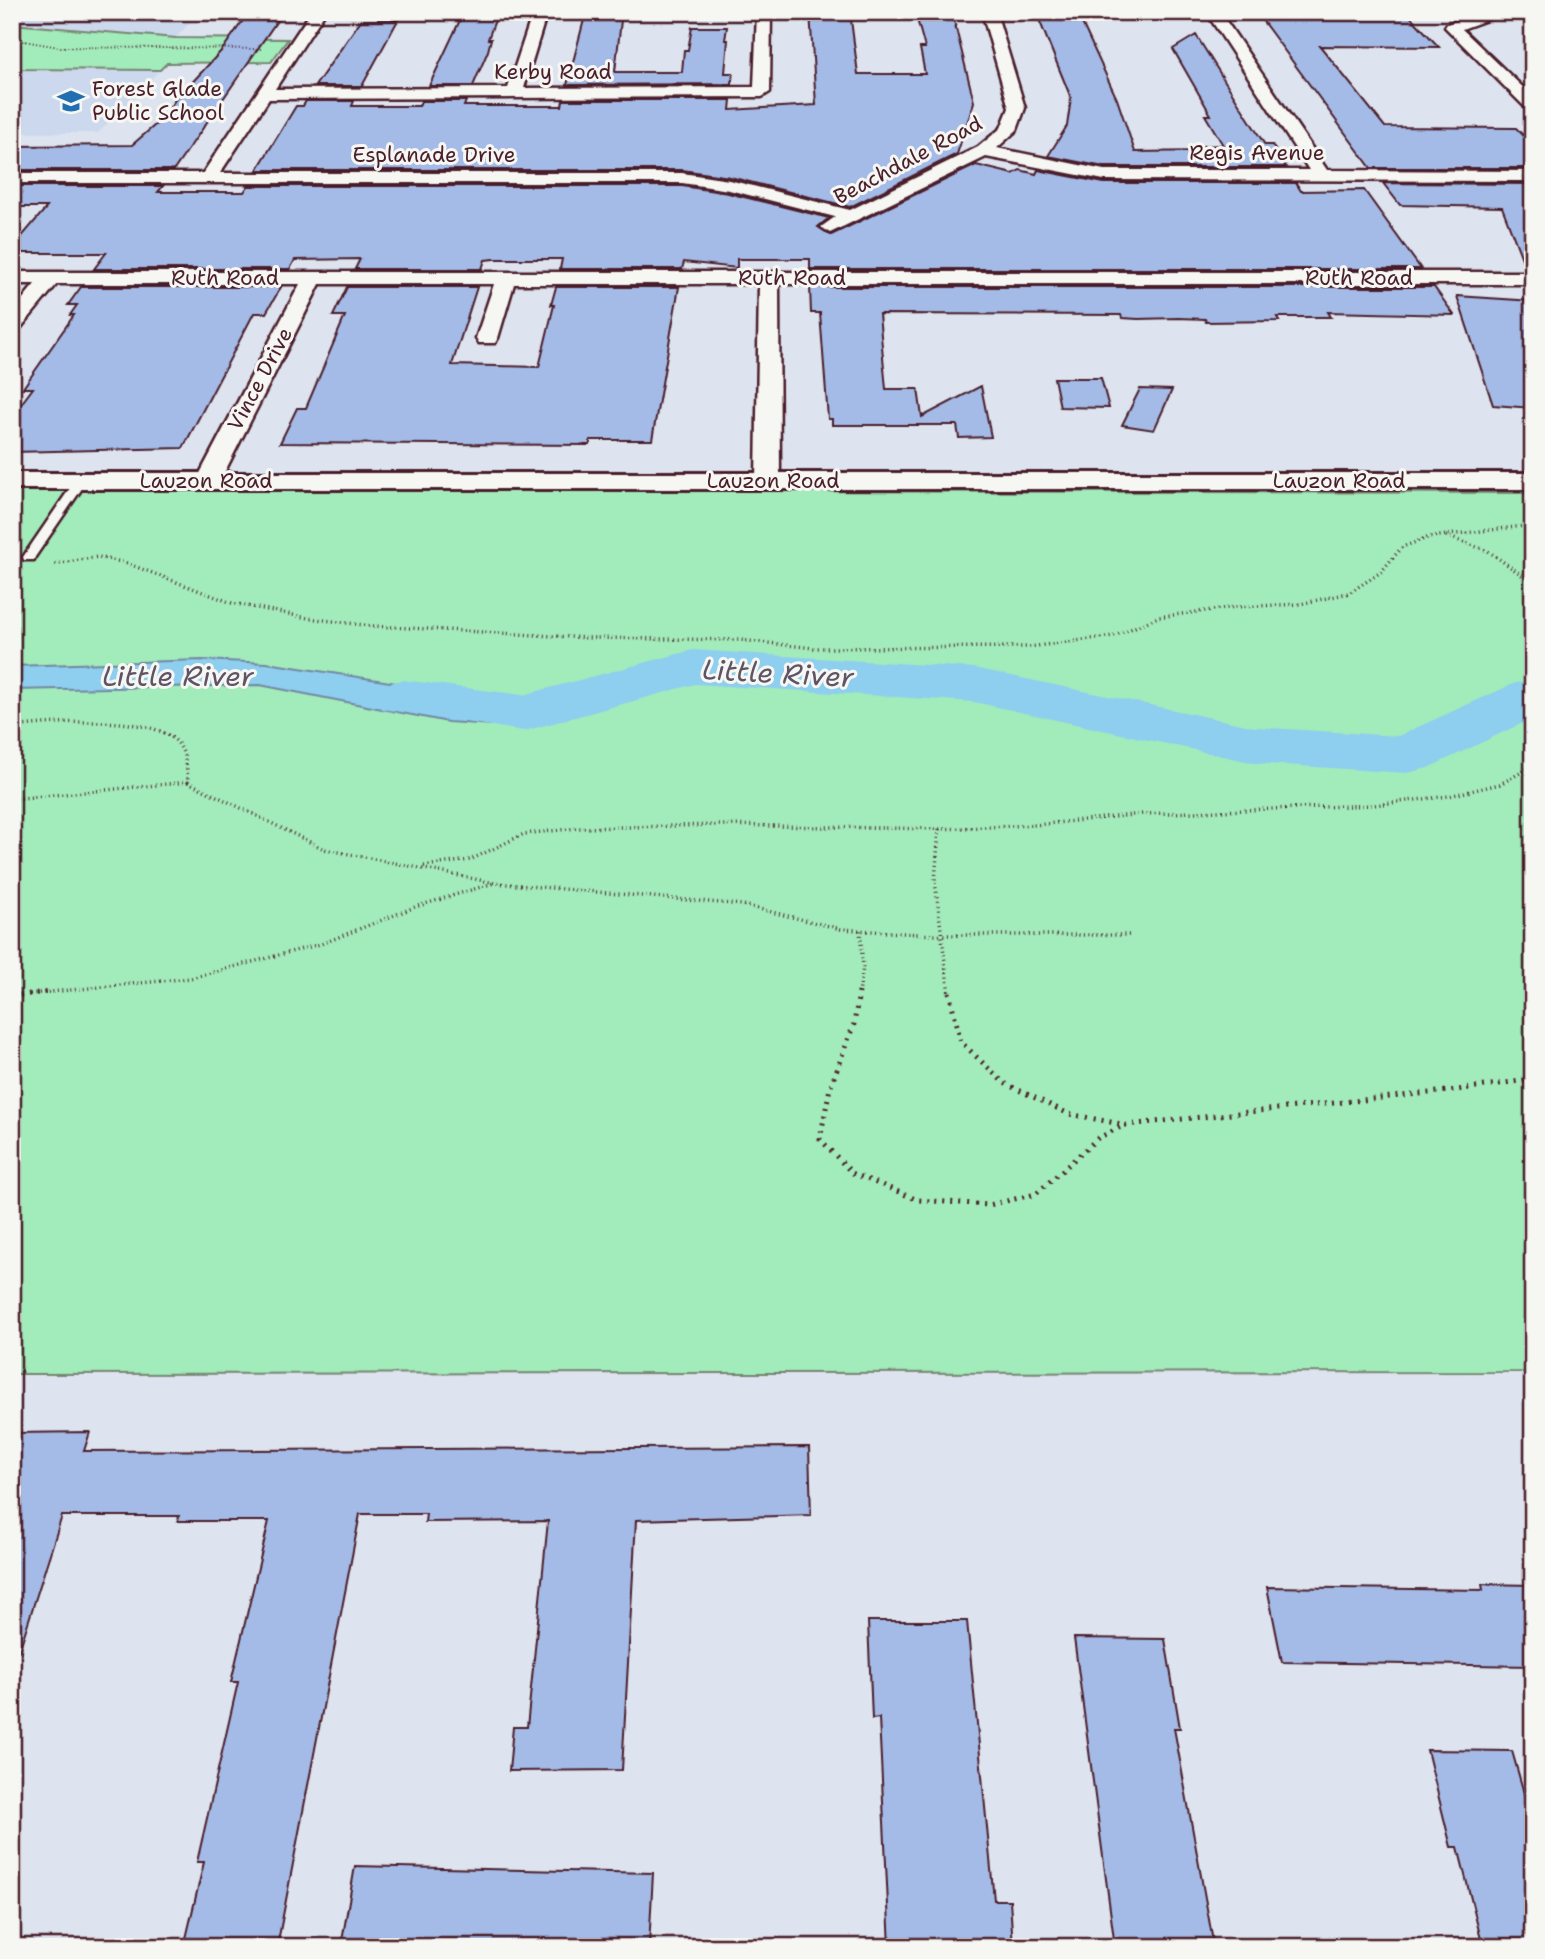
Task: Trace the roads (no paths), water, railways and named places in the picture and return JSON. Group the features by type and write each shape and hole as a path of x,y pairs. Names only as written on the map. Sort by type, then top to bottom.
{"street":[{"path":"208,178 317,12"},
{"path":"514,93 540,12"},
{"name":"Kerby Road","path":"264,94 762,92 764,12"},
{"name":"Beachdale Road","path":"830,227 984,151 1009,130 1017,108 989,12"},
{"path":"1213,12 1322,176"},
{"path":"1502,12 1452,27 1533,106"},
{"name":"Regis Avenue","path":"984,151 1104,176 1533,176"},
{"name":"Esplanade Drive","path":"12,178 682,178 729,185 852,216"},
{"name":"Ruth Road","path":"12,278 1533,278"},
{"path":"12,326 51,278"},
{"name":"Vince Drive","path":"208,481 313,278"},
{"path":"487,338 506,278"},
{"path":"768,481 769,278"},
{"name":"Lauzon Road","path":"12,481 1533,481"}],"lane":[{"path":"29,557 81,481"}],"water":[{"path":"202,660 267,663 501,699 493,725 448,722 260,685 12,690 12,666"}],"waterway":[{"name":"Little River","path":"402,697 524,713 693,667 974,685 1255,745 1407,755 1533,696"}],"place":[{"name":"Forest Glade Public School","path":"71,101"}]}
